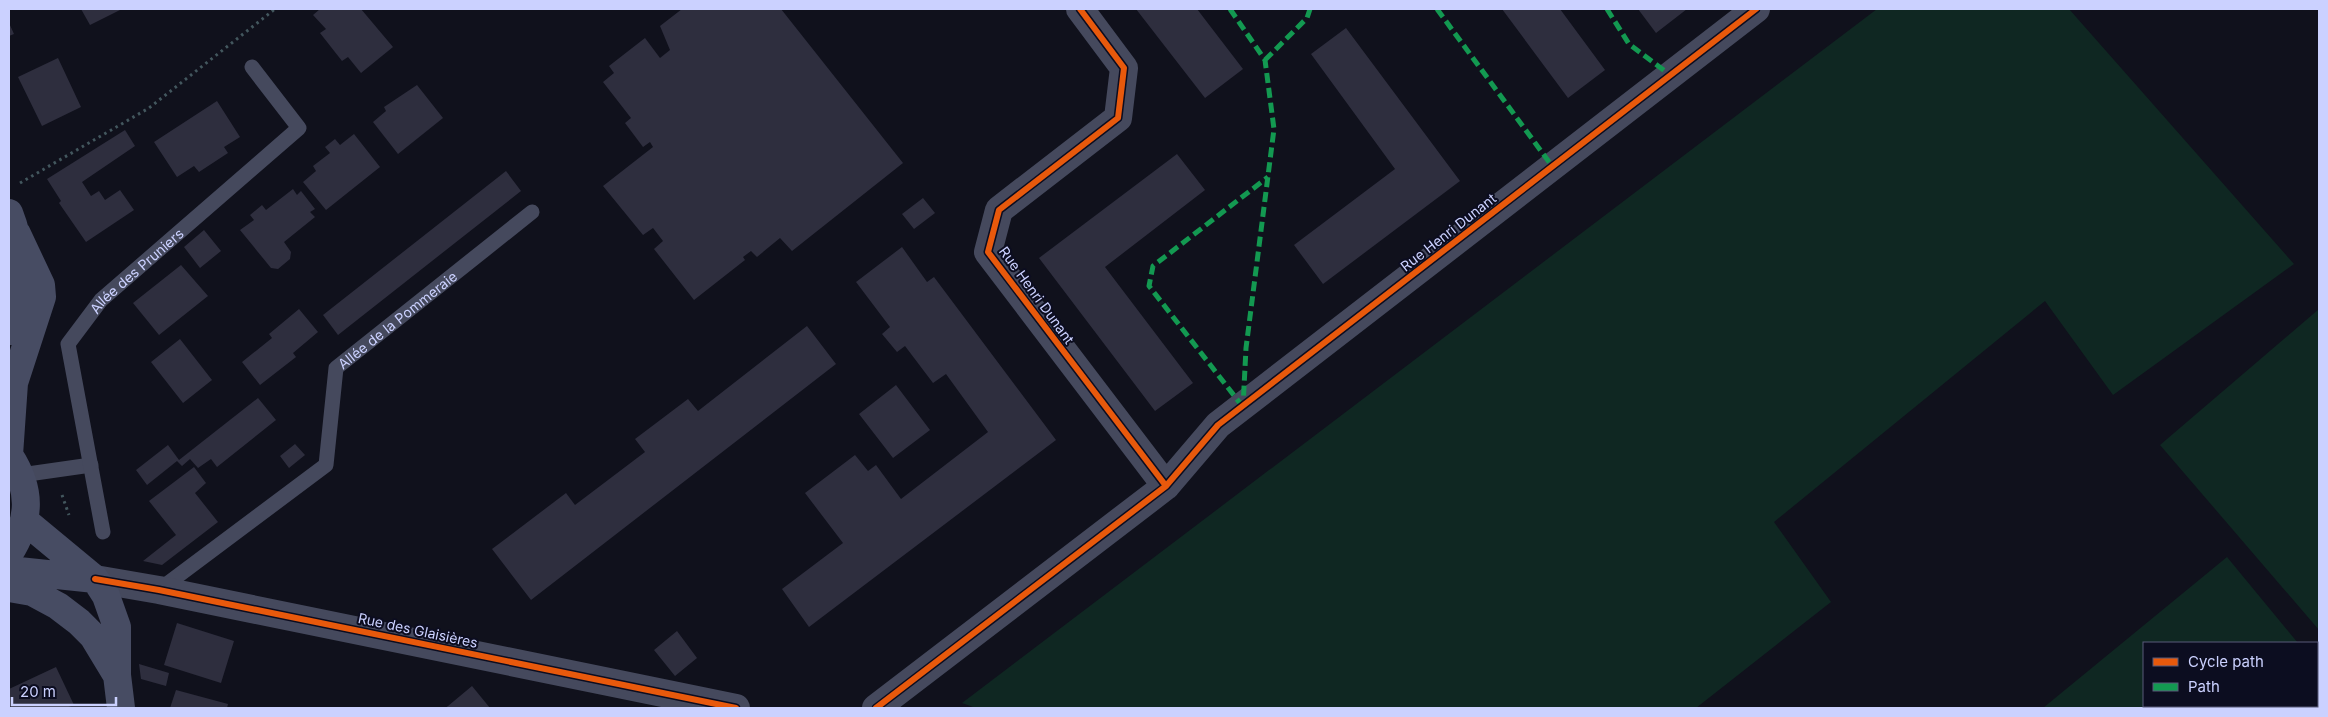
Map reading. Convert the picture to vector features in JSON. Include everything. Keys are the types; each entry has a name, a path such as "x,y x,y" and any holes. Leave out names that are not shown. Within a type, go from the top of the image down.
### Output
{"main road":[{"path":"9,554 18,539 25,521 26,498 13,462 14,383 42,297 41,285 13,224"},
{"path":"9,331 14,316 21,278 13,224"},
{"path":"25,521 94,579 106,596 117,627 117,675 122,708"},
{"path":"9,570 94,579"},
{"path":"9,588 32,592 58,606 79,622 93,636 117,675"}],"street":[{"name":"Rue Henri Dunant","path":"1080,9 1124,68 1118,118 999,210 988,252 1166,486"},
{"name":"Rue Henri Dunant","path":"876,708 1166,486 1218,425 1756,9"},
{"name":"Rue des Glaisières","path":"94,579 159,590 736,708"}],"lane":[{"name":"Allée des Pruniers","path":"103,532 68,344 100,300 299,128 252,67"},
{"name":"Allée de la Pommeraie","path":"159,590 326,465 336,368 532,212"},
{"path":"13,462 91,465"}],"path":[{"path":"17,185 149,108 276,9"}],"green space":[{"path":"1877,9 2069,9 2294,264 2113,395 2045,301 1774,522 1831,602 1696,708 976,708 962,703"},
{"path":"2319,309 2319,630 2160,445"},
{"path":"2227,557 2297,642 2143,642 2143,707 2318,707 2318,668 2319,669 2319,708 2043,708"}],"building":[{"path":"81,9 122,9 90,25"},
{"path":"320,9 361,9 393,47 361,73 348,57 342,61 320,33 326,29 313,15"},
{"path":"682,9 781,9 903,163 792,251 780,238 757,257 751,251 743,257 745,260 694,300 654,249 663,241 653,228 643,235 603,186 653,147 650,142 643,147 625,123 631,118 603,82 614,73 609,66 645,38 660,58 670,50 660,26"},
{"path":"1136,9 1197,9 1243,69 1205,98"},
{"path":"1502,9 1560,9 1605,70 1568,98"},
{"path":"1638,9 1687,9 1656,33"},
{"path":"9,23 14,34 9,36"},
{"path":"1346,28 1460,181 1323,284 1294,245 1395,169 1311,54"},
{"path":"58,58 81,107 42,126 18,77"},
{"path":"417,85 443,118 398,154 373,122 386,111 384,107"},
{"path":"217,101 240,137 224,147 228,153 199,172 194,166 177,177 154,142"},
{"path":"125,130 135,146 82,182 91,196 99,191 105,200 120,190 134,210 86,242 59,203 61,201 47,179"},
{"path":"354,134 380,167 326,210 303,182 316,171 313,166 330,153 325,147 335,139 340,145"},
{"path":"1177,154 1205,190 1105,267 1193,383 1155,411 1039,258"},
{"path":"506,171 521,191 338,335 323,315"},
{"path":"293,189 297,195 301,191 315,209 310,212 315,217 284,242 291,252 290,259 278,269 271,268 240,230 254,220 250,215 262,205 266,210"},
{"path":"923,198 935,213 914,229 902,214"},
{"path":"204,230 221,251 200,268 184,247"},
{"path":"902,247 927,282 934,277 1056,440 809,627 782,589 843,543 805,493 855,455 868,471 876,465 901,499 988,432 946,374 933,383 905,346 897,352 882,334 890,327 856,282"},
{"path":"181,265 208,296 159,335 133,303"},
{"path":"299,309 318,332 293,353 296,357 260,385 242,362 272,338 269,334"},
{"path":"807,326 836,364 531,600 492,549 566,493 575,505 645,452 635,439 688,399 698,411"},
{"path":"180,339 212,380 183,403 151,362"},
{"path":"896,385 930,430 893,458 859,414"},
{"path":"258,398 276,420 217,467 211,459 198,468 190,459 182,466 177,461 147,485 136,470 168,445 179,460"},
{"path":"295,444 305,455 289,468 280,456"},
{"path":"194,467 206,483 195,493 218,522 162,565 143,561 176,535 149,501"},
{"path":"177,623 234,641 221,683 164,665"},
{"path":"677,631 697,658 675,676 654,650"},
{"path":"139,664 169,673 166,686 141,679"},
{"path":"56,667 74,705 66,708 9,708 9,689"},
{"path":"472,686 490,708 445,708 448,706"},
{"path":"176,690 228,704 227,708 170,708"}],"marked path":[{"path":"1230,9 1265,60 1274,129 1246,348 1243,407"},
{"path":"1265,60 1307,18 1310,9"},
{"path":"1437,9 1552,166"},
{"path":"1607,9 1629,44 1670,75"},
{"path":"1243,407 1149,286 1153,266 1268,177"}],"cycle path":[{"path":"1080,9 1124,68 1118,118 999,210 988,252 1166,486"},
{"path":"876,708 1166,486 1218,425 1756,9"},
{"path":"95,579 159,590 736,708"}]}
